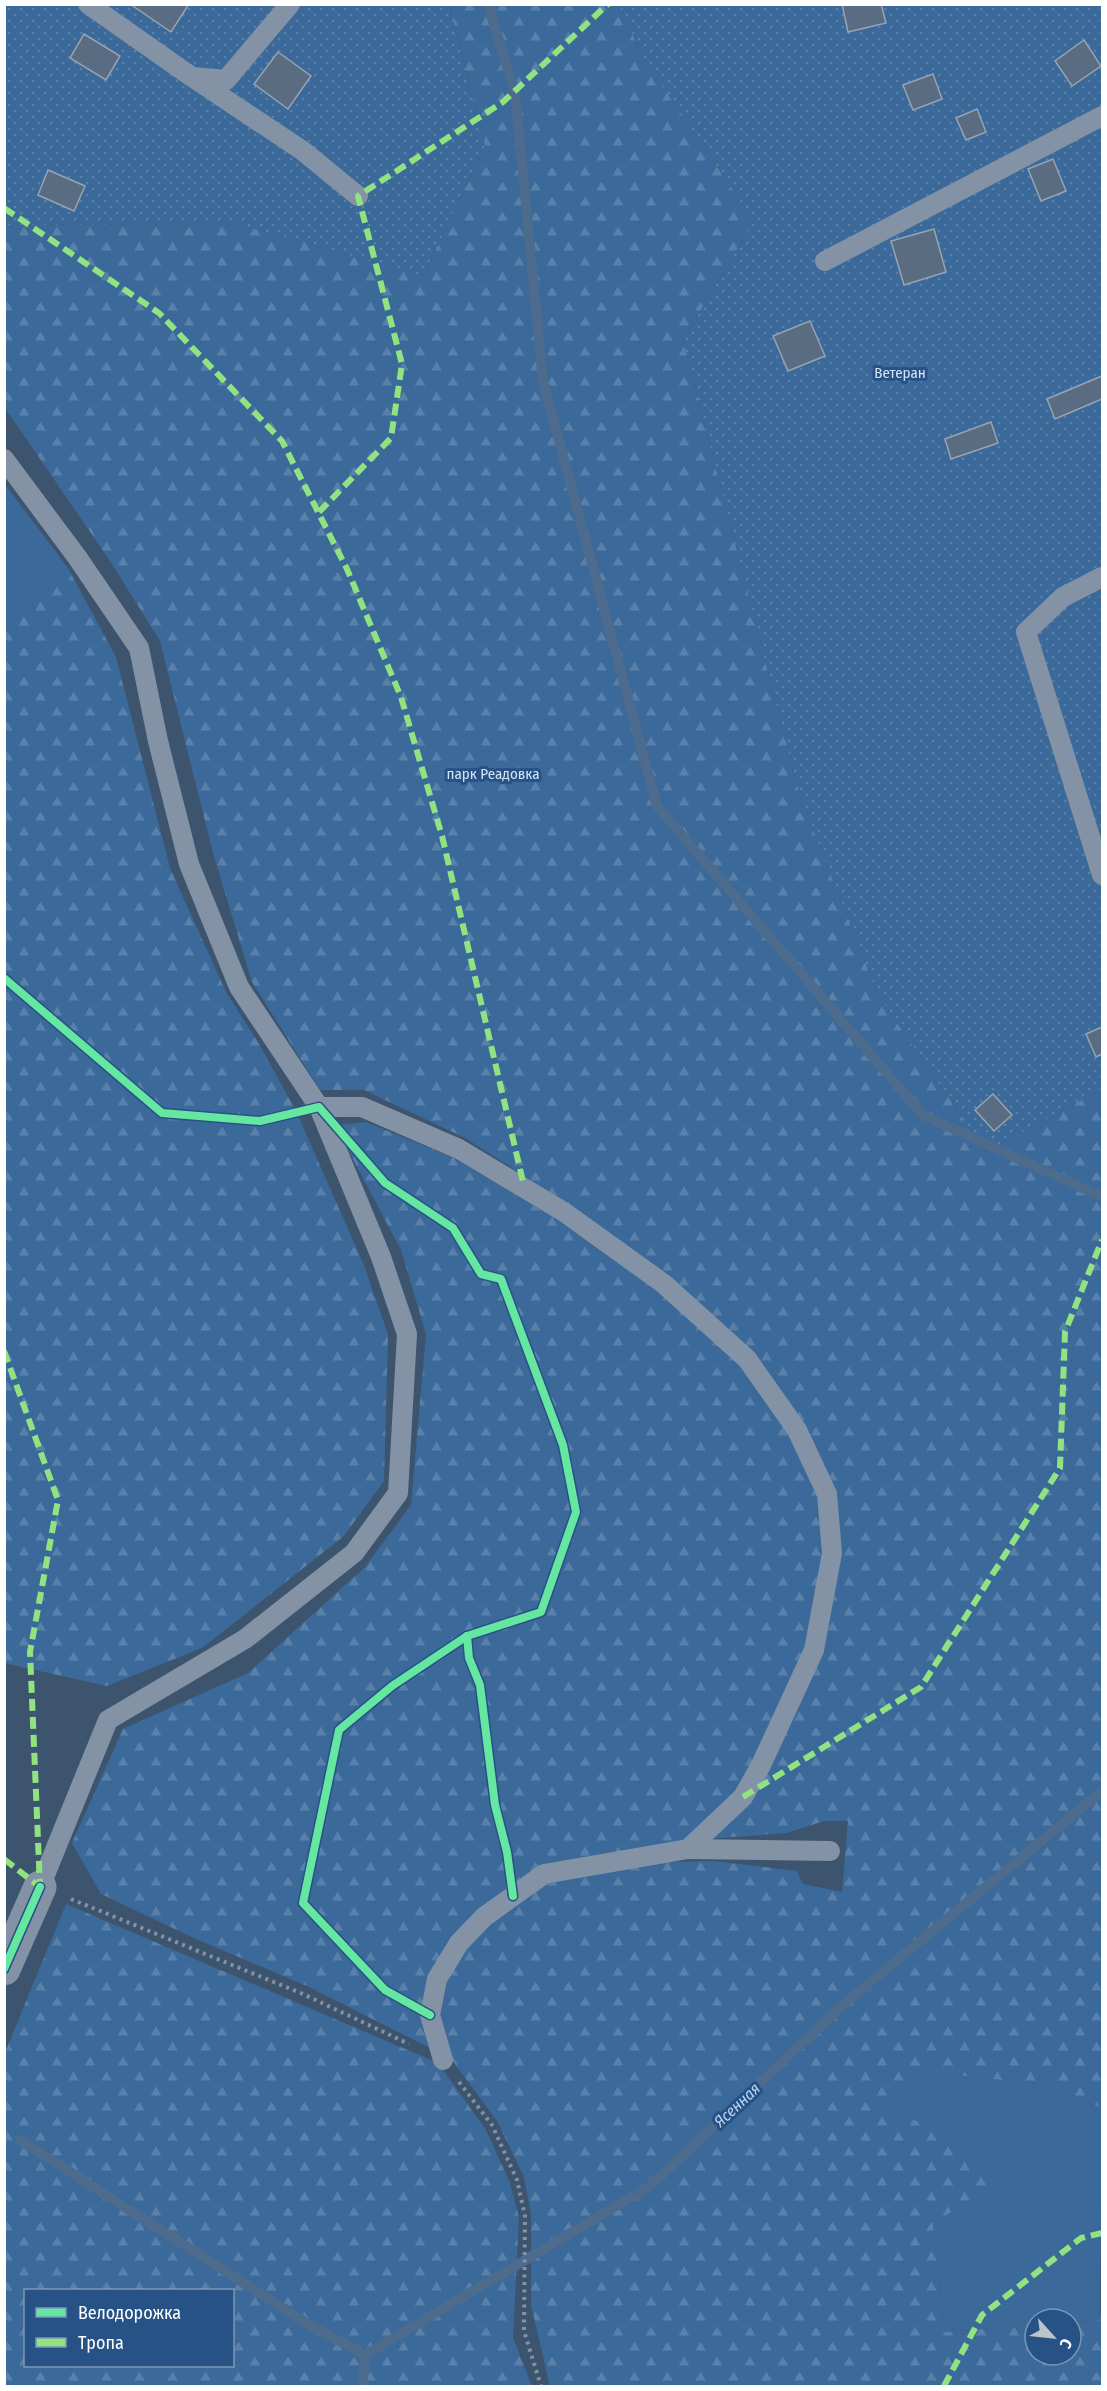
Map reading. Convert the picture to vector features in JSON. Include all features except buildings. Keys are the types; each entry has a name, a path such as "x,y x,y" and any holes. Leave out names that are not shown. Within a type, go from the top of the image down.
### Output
{"street":[{"path":"4,1969 40,1887"}],"lane":[{"path":"88,4 303,151 358,196"},
{"path":"192,77 226,80 290,4"},
{"path":"825,261 1102,116"},
{"path":"4,459 77,557 139,648 158,741 193,874 239,987 319,1107 381,1257 407,1334 398,1493 354,1553 245,1639 108,1720 40,1887"},
{"path":"1102,577 1063,597 1026,633 1102,875"},
{"path":"319,1107 362,1107 459,1149 564,1212 664,1284 747,1359 797,1430 827,1494 832,1553 814,1650 761,1765 743,1797 688,1849"},
{"path":"443,2060 430,2014 437,1979 459,1943 484,1917 544,1874 688,1849 830,1851"}],"path":[{"path":"40,1887 281,1985 443,2060 492,2126 517,2180 525,2216 524,2331 541,2386"}],"green space":[{"name":"парк Реадовка","path":"449,4 619,5 644,59 754,221 683,340 800,796 878,995 986,1152 1102,1089 1102,2108 1048,2085 910,2070 887,2107 939,2132 994,2183 933,2224 945,2332 1023,2326 1023,2367 1083,2367 1083,2321 1100,2320 1102,2287 1102,2386 550,2386 531,2305 531,2214 524,2177 497,2121 449,2056 434,2015 441,1981 462,1946 546,1879 633,1863 713,1861 797,1871 803,1884 842,1892 848,1821 824,1821 787,1833 706,1839 768,1768 839,1552 803,1425 570,1205 465,1138 364,1090 320,1090 252,982 213,853 160,641 110,561 5,408 4,225 238,224 423,276 485,146"},
{"path":"5,5 449,5 485,146 423,276 238,224 5,225"},
{"name":"Ветеран","path":"619,5 1102,5 1102,1089 986,1152 878,995 800,796 683,340 754,221 644,59"},
{"path":"4,483 68,568 5,631 4,631"},
{"path":"68,568 116,657 170,868 226,992 259,1044 296,1111 363,1263 388,1334 384,1481 344,1536 202,1648 107,1686 4,1663 5,631"},
{"path":"366,1122 454,1158 558,1220 658,1291 742,1364 790,1435 820,1497 824,1554 807,1649 738,1794 683,1845 542,1870 434,1977 436,2051 307,1986 196,1939 101,1894 72,1843 123,1729 248,1673 365,1567 411,1505 426,1334 401,1250 335,1125"},
{"path":"66,1904 438,2063 486,2130 510,2183 519,2217 513,2338 532,2386 5,2386 4,2055"},
{"path":"910,2070 1048,2085 1102,2108 1100,2320 1083,2321 1083,2307 1023,2307 1023,2326 945,2332 933,2224 887,2107"}],"waterway":[{"path":"488,4 515,92 543,381 657,806 923,1115 1102,1197"},
{"name":"Ясенная","path":"362,2386 365,2355 650,2186 844,2004 1102,1791"},
{"path":"20,2140 308,2324 365,2355"}],"marked path":[{"path":"319,512 391,438 402,364 358,196 503,102 608,4"},
{"path":"4,208 159,313 282,441 347,569 401,697 442,836 524,1186"},
{"path":"743,1797 921,1687 1060,1468 1065,1332 1102,1240"},
{"path":"4,1351 58,1500 30,1652 40,1887"},
{"path":"4,1859 40,1887"},
{"path":"944,2386 982,2315 1081,2238 1102,2233"}],"cycle path":[{"path":"4,978 162,1113 260,1121 319,1107 385,1183 453,1228 481,1274 501,1279 563,1445 576,1512 541,1612 467,1636 392,1686 339,1730 303,1903 385,1990 430,2015"},
{"path":"467,1636 469,1658 480,1685 495,1805 507,1852 513,1896"},
{"path":"4,1969 40,1887"}]}
